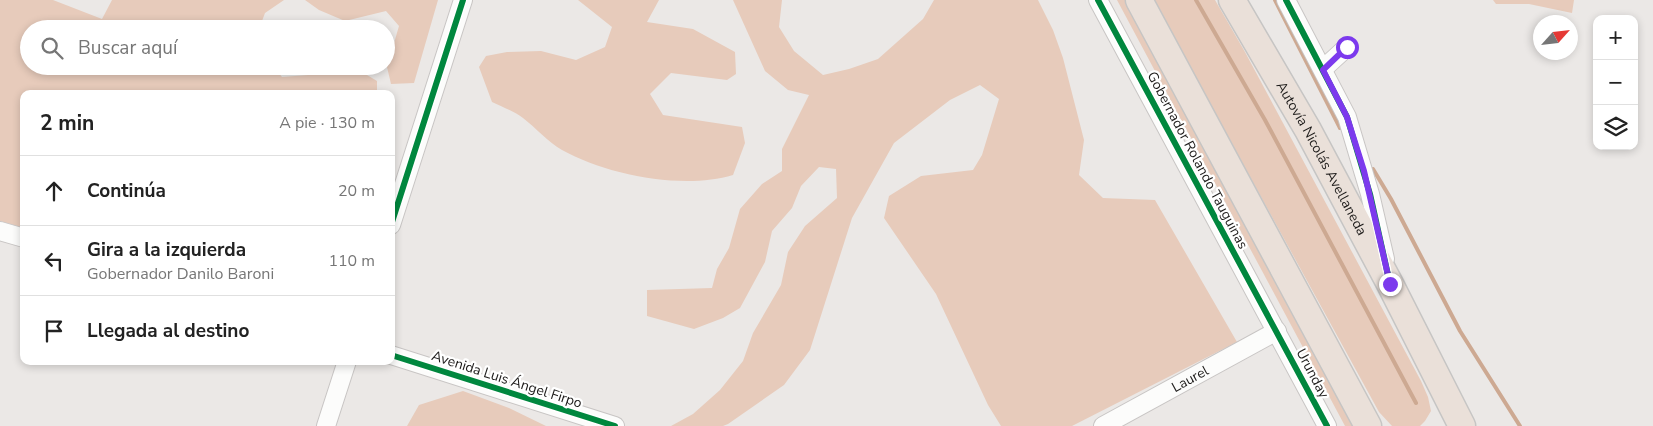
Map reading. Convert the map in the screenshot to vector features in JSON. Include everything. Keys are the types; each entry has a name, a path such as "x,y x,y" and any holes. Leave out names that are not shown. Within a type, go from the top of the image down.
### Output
{"highway":[{"path":"1139,0 1368,426"},
{"name":"Autovía Nicolás Avellaneda","path":"1232,0 1308,130 1428,357 1462,426"},
{"path":"1428,357 1445,407 1448,420 1445,426"},
{"path":"1352,398 1379,426"}],"street":[{"path":"395,212 463,0"},
{"name":"Gobernador Rolando Tauguinas","path":"1098,0 1277,331"},
{"path":"1286,0 1347,117 1364,171 1390,284"},
{"path":"1323,70 1347,47"},
{"path":"0,231 20,237"},
{"name":"Laurel","path":"1103,426 1277,331"},
{"name":"Urunday","path":"1277,331 1327,426"},
{"name":"Avenida Luis Ángel Firpo","path":"395,356 615,426"},
{"path":"326,426 346,365"}],"shaded area":[{"path":"0,0 53,0 102,19 112,0 284,0 265,13 262,20 20,20 20,75 280,75 282,77 367,75 377,81 377,90 20,90 20,227 0,221"},
{"path":"305,0 438,0 414,83 391,84 389,75 395,75 395,40 399,26 386,11 343,20 319,10"},
{"path":"578,0 659,0 647,22 693,29 735,52 736,74 727,80 671,73 650,94 663,115 742,127 745,143 733,175 692,181 669,180 646,178 601,167 562,150 512,111 492,102 479,67 486,56 507,52 541,51 576,60 605,47 612,27"},
{"path":"733,0 782,0 779,27 794,51 823,75 849,69 878,59 923,19 934,0 1038,0 1053,30 1063,58 1084,140 1079,175 1103,198 1155,200 1237,342 1072,426 1001,426 988,405 936,294 884,218 889,196 921,176 973,170 982,155 999,99 980,85 950,100 894,143 852,218 810,350 784,385 723,426 671,426 693,414 720,390 743,361 753,333 781,285 788,252 805,226 837,198 836,169 819,167 801,186 792,208 772,231 765,262 740,308 723,318 694,329 647,316 647,290 712,288 717,269 729,248 740,209 762,184 782,171 782,149 809,95 788,90 765,71"},
{"path":"1117,0 1134,0 1361,426 1345,426"},
{"path":"1153,0 1215,0 1245,52 1421,381 1428,397 1431,411 1420,426 1392,426 1379,412"},
{"path":"1493,0 1574,0 1572,13 1529,4 1496,4"},
{"path":"463,391 509,408 546,426 407,426 419,405"}],"waterway":[{"path":"1196,0 1265,120 1416,403"},
{"path":"1275,0 1340,128"},
{"path":"1373,169 1391,199 1460,331 1520,426"}],"cycle path":[{"path":"395,212 463,0"},
{"path":"1098,0 1327,426"},
{"path":"1286,0 1347,117 1370,194 1390,284"},
{"path":"395,356 615,426"}],"route":[{"path":"1347,47 1323,70 1347,117 1364,171 1390,284"}]}
